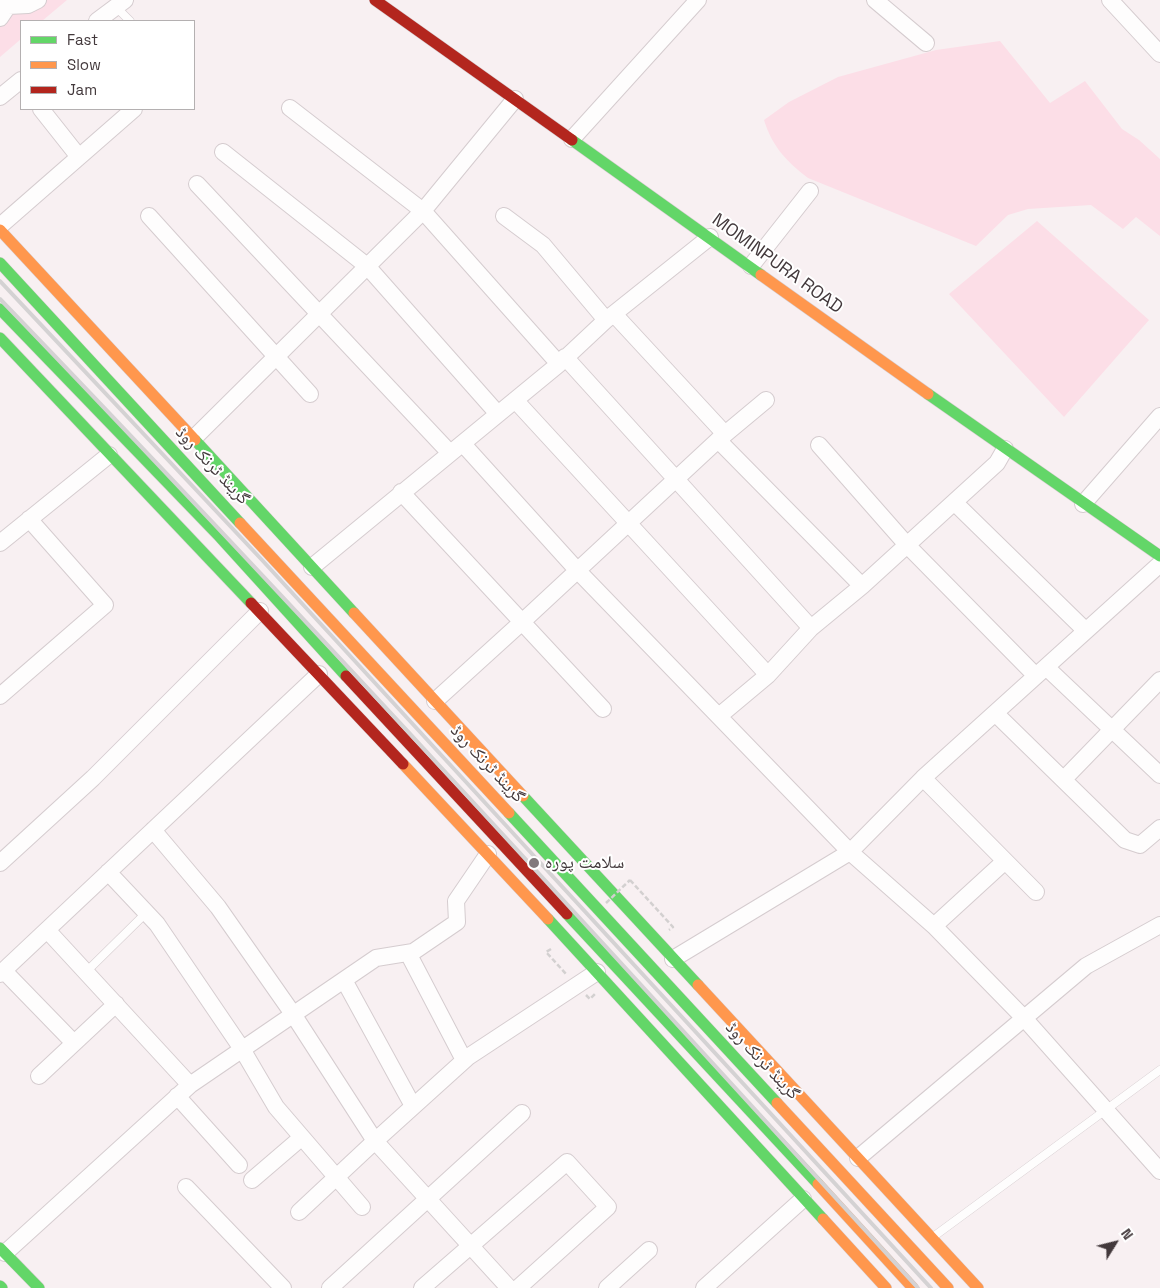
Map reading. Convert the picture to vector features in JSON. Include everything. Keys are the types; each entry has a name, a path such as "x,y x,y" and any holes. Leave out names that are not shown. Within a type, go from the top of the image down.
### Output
{"main road":[{"name":"MOMINPURA ROAD","path":"375,0 751,266 1005,449 1160,556"},
{"path":"0,230 978,1288"},
{"name":"گرینڈ ٹرنک روڈ","path":"0,263 948,1288"},
{"path":"1,312 219,536 472,814 698,1054 913,1288"},
{"path":"0,338 108,455 260,611 488,854 886,1288"},
{"path":"219,536 237,519"},
{"path":"684,1068 698,1054"},
{"path":"3,1251 39,1288"}],"street":[{"path":"5,8 28,5 38,0"},
{"path":"572,139 698,0"},
{"path":"875,0 926,43"},
{"path":"1111,0 1160,54"},
{"path":"98,20 121,3"},
{"path":"0,97 20,82"},
{"path":"192,438 423,211 514,99"},
{"path":"290,108 423,211 562,361 677,480 811,628"},
{"path":"42,110 79,157"},
{"path":"0,226 133,110"},
{"path":"222,152 368,266 498,414"},
{"path":"197,184 320,313 577,570 850,852 934,926 1024,1018 1160,1171"},
{"path":"751,266 810,191"},
{"path":"149,216 310,394"},
{"path":"504,216 543,245 862,586"},
{"path":"312,567 562,361 610,317 710,237"},
{"path":"514,400 768,675"},
{"path":"435,701 722,437 766,400"},
{"path":"1083,504 1160,416"},
{"path":"819,445 907,545 1041,671 1112,729 1160,775"},
{"path":"719,716 768,675 811,628 862,586 997,463 1005,449"},
{"path":"0,543 108,455"},
{"path":"401,492 602,709"},
{"path":"954,502 1086,630"},
{"path":"0,696 104,605 29,520"},
{"path":"673,959 850,852 923,778 1160,564"},
{"path":"0,863 93,778 260,611"},
{"path":"74,1043 2,972 319,674"},
{"path":"1064,779 1160,680"},
{"path":"995,713 1125,840 1133,845 1140,845 1160,828"},
{"path":"923,778 1036,892"},
{"path":"153,830 218,908 293,1014 375,1141 509,1288"},
{"path":"3,1251 190,1085 376,958 413,952 457,922 456,902 488,854"},
{"path":"934,926 1005,861"},
{"path":"108,872 157,924 242,1049 276,1107 362,1208"},
{"path":"858,1158 1086,966 1160,925"},
{"path":"47,930 190,1085"},
{"path":"408,953 464,1060"},
{"path":"299,1212 464,1060 597,972"},
{"path":"344,980 413,1106"},
{"path":"38,1076 116,1004"},
{"path":"178,1096 239,1165"},
{"path":"330,1288 522,1114"},
{"path":"252,1180 301,1138"},
{"path":"422,1288 567,1162 608,1207 518,1288"},
{"path":"186,1187 283,1288"},
{"path":"704,1288 803,1199"},
{"path":"607,1288 649,1250"}],"lane":[{"path":"121,3 130,20"},
{"path":"86,972 146,913"},
{"path":"931,1238 1160,1070"}],"path":[{"path":"606,903 630,880 673,927"}],"shaded area":[{"path":"0,0 67,0 43,20 20,20 20,40 0,57"},
{"path":"1000,41 1050,103 1085,81 1122,129 1139,140 1160,159 1160,236 1136,217 1123,229 1091,205 1028,209 1008,215 976,246 808,178 781,152 767,129 764,120 789,102 838,77 936,50"},
{"path":"1037,221 1149,320 1064,417 949,294"}],"railway":[{"path":"0,281 262,560 931,1288"},
{"path":"0,299 348,667 918,1288"}],"traffic: fast":[{"path":"572,140 761,275"},
{"path":"0,263 240,523"},
{"path":"0,309 219,536 346,676"},
{"path":"0,338 251,603"},
{"path":"928,394 1160,556"},
{"path":"195,440 354,613"},
{"path":"523,796 698,985"},
{"path":"509,813 777,1103"},
{"path":"567,914 818,1184"},
{"path":"548,919 823,1219"},
{"path":"0,1248 39,1288"}],"traffic: slow":[{"path":"0,230 195,440"},
{"path":"761,275 928,394"},
{"path":"240,523 509,813"},
{"path":"354,613 523,796"},
{"path":"403,764 548,919"},
{"path":"698,985 978,1288"},
{"path":"777,1103 948,1288"},
{"path":"818,1184 913,1288"},
{"path":"823,1219 886,1288"}],"traffic: jam":[{"path":"375,0 572,140"},
{"path":"251,603 403,764"},
{"path":"346,676 567,914"}],"place":[{"name":"سلامت پورہ","path":"534,863"}]}
